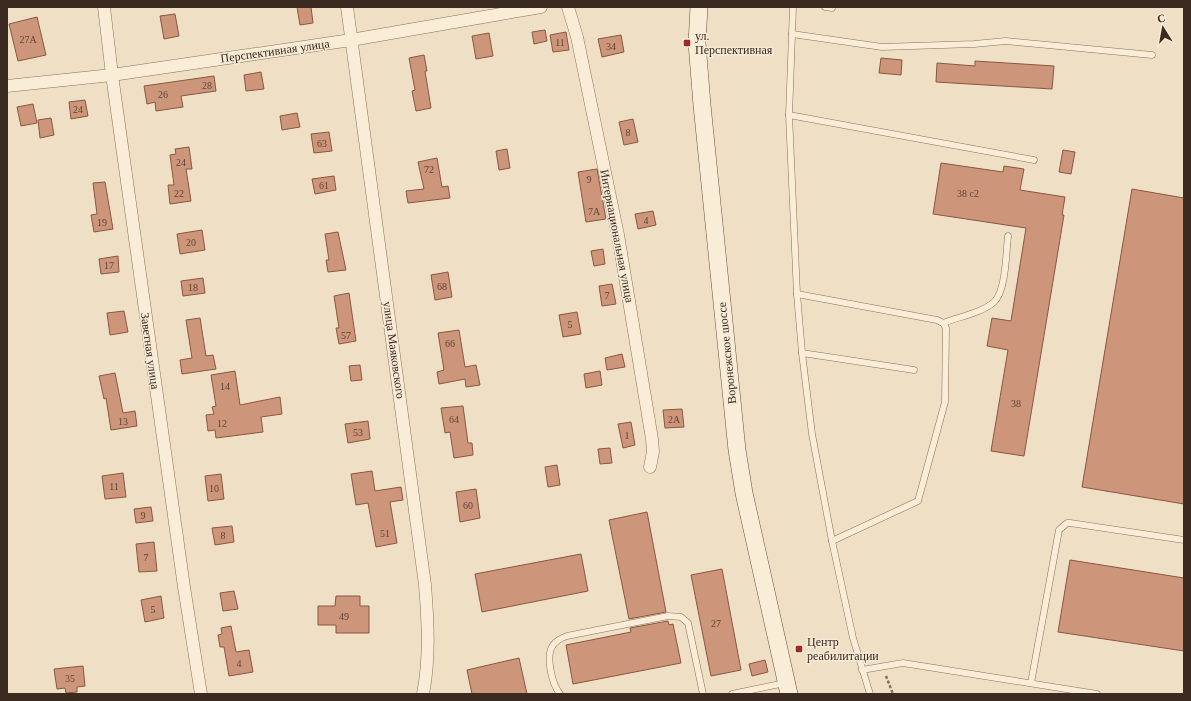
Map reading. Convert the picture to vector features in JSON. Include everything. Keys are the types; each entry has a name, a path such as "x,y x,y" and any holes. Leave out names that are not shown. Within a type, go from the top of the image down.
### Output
{"main road":[{"name":"Воронежское шоссе","path":"700,7 697,43 702,105 737,450 744,493 788,688"}],"street":[{"name":"Заветная улица","path":"104,7 112,75 184,587 202,694"},
{"name":"улица Маяковского","path":"347,7 350,40 394,345 425,585 428,629 427,674 423,694"},
{"name":"Перспективная улица","path":"7,86 112,75 350,40 541,7"},
{"name":"Интернациональная улица","path":"568,7 577,37 618,235 652,439 653,452 650,467"}],"lane":[{"path":"793,7 789,115 797,294 802,353 812,434 832,541 862,670 870,694"},
{"path":"825,7 832,8"},
{"path":"792,34 882,47 974,44 1006,41 1152,55"},
{"path":"789,115 1034,160"},
{"path":"797,294 943,323 986,307 995,301 1001,290 1008,236"},
{"path":"832,541 918,501 945,402 946,328 943,323"},
{"path":"802,353 914,370"},
{"path":"1031,683 1059,530 1062,526 1070,523 1184,540"},
{"path":"560,694 554,683 550,660 552,646 558,640 567,636 668,616 681,618 688,623 702,694"},
{"path":"862,670 903,663 926,665 1098,694"},
{"path":"732,694 788,688"}],"path":[{"path":"883,666 893,694"}],"building":[{"path":"297,7 311,7 313,23 300,25"},
{"path":"175,14 179,36 164,39 160,16"},
{"path":"37,17 46,55 18,61 9,24"},
{"path":"545,30 547,41 534,44 532,32"},
{"path":"566,32 569,50 553,52 550,35"},
{"path":"489,33 493,56 476,59 472,36"},
{"path":"621,35 624,52 602,57 598,39"},
{"path":"424,55 431,108 416,111 412,91 415,90 409,58"},
{"path":"881,58 902,60 901,75 879,73"},
{"path":"975,61 1054,66 1052,89 936,82 937,63 975,66"},
{"path":"261,72 264,89 246,91 244,75"},
{"path":"214,76 216,91 181,96 183,107 156,111 155,102 147,104 144,86"},
{"path":"85,100 88,116 71,119 69,102"},
{"path":"33,104 37,123 21,126 17,107"},
{"path":"297,113 300,127 282,130 280,116"},
{"path":"51,118 54,135 40,138 38,120"},
{"path":"633,119 638,142 624,145 619,122"},
{"path":"329,132 332,151 314,153 311,134"},
{"path":"189,147 192,169 186,169 191,201 170,204 168,185 174,185 170,155 176,154 175,149"},
{"path":"507,149 510,168 499,170 496,151"},
{"path":"1063,150 1075,152 1071,174 1059,172"},
{"path":"437,158 442,187 448,186 450,198 408,203 406,191 424,189 418,162"},
{"path":"941,163 1003,172 1004,166 1024,169 1020,190 1065,197 1062,215 1064,215 1024,456 991,451 1008,350 987,346 992,318 1011,321 1026,228 933,214"},
{"path":"597,169 606,219 586,222 578,172"},
{"path":"334,176 336,190 315,194 312,179"},
{"path":"105,182 113,229 94,232 91,215 97,214 93,183"},
{"path":"1132,189 1184,198 1184,504 1082,487"},
{"path":"653,211 656,225 638,229 635,214"},
{"path":"202,230 205,250 180,254 177,234"},
{"path":"338,232 346,270 328,272 326,260 329,260 325,234"},
{"path":"603,249 605,264 594,266 591,251"},
{"path":"118,256 119,272 101,274 99,259"},
{"path":"448,272 452,297 435,300 431,275"},
{"path":"203,278 205,293 183,296 181,281"},
{"path":"612,284 616,304 602,306 599,286"},
{"path":"349,293 356,341 339,344 336,328 339,328 334,296"},
{"path":"124,311 128,332 110,335 107,313"},
{"path":"577,312 581,334 563,337 559,315"},
{"path":"200,318 206,356 213,355 216,369 182,374 180,360 192,358 186,320"},
{"path":"459,330 465,367 476,365 480,385 466,387 465,379 439,384 437,372 444,370 438,333"},
{"path":"622,354 625,367 607,370 605,358"},
{"path":"360,365 362,380 351,381 349,366"},
{"path":"235,371 240,405 280,397 282,414 261,417 263,432 216,438 215,430 208,431 206,415 214,414 212,407 216,406 211,375"},
{"path":"600,371 602,385 586,388 584,374"},
{"path":"115,373 123,413 135,411 137,426 111,430 106,398 104,399 99,376"},
{"path":"463,406 468,443 472,443 473,455 454,458 450,432 445,433 441,408"},
{"path":"682,409 684,427 665,428 663,410"},
{"path":"368,421 370,439 348,443 345,424"},
{"path":"631,422 635,445 623,448 618,424"},
{"path":"610,448 612,463 600,464 598,449"},
{"path":"557,465 560,485 548,487 545,467"},
{"path":"372,471 375,491 401,487 403,500 390,502 397,543 376,547 368,503 356,505 351,474"},
{"path":"123,473 126,497 105,499 102,476"},
{"path":"221,474 224,499 208,501 205,476"},
{"path":"476,489 480,518 460,522 456,492"},
{"path":"151,507 153,521 136,523 134,509"},
{"path":"647,512 666,612 629,619 609,520"},
{"path":"232,526 234,542 215,545 212,528"},
{"path":"154,542 157,571 139,572 136,544"},
{"path":"581,554 588,591 482,612 475,574"},
{"path":"1070,560 1184,578 1184,651 1058,632"},
{"path":"722,569 741,670 711,676 691,575"},
{"path":"234,591 238,609 223,611 220,593"},
{"path":"161,596 164,618 145,622 141,600"},
{"path":"336,596 360,596 360,606 369,606 369,633 336,633 336,625 318,625 318,606 335,606"},
{"path":"668,621 669,625 673,624 681,663 573,684 566,645 631,632 630,628"},
{"path":"231,626 236,652 249,650 253,672 229,676 224,647 220,647 218,635 222,634 221,628"},
{"path":"519,658 527,694 472,694 467,670"},
{"path":"765,660 768,672 752,676 749,664"},
{"path":"83,666 85,686 77,687 77,692 66,693 65,688 57,689 54,669"}],"place":[{"name":"ул. Перспективная","path":"687,43"},
{"name":"Центр реабилитации","path":"799,649"}]}
